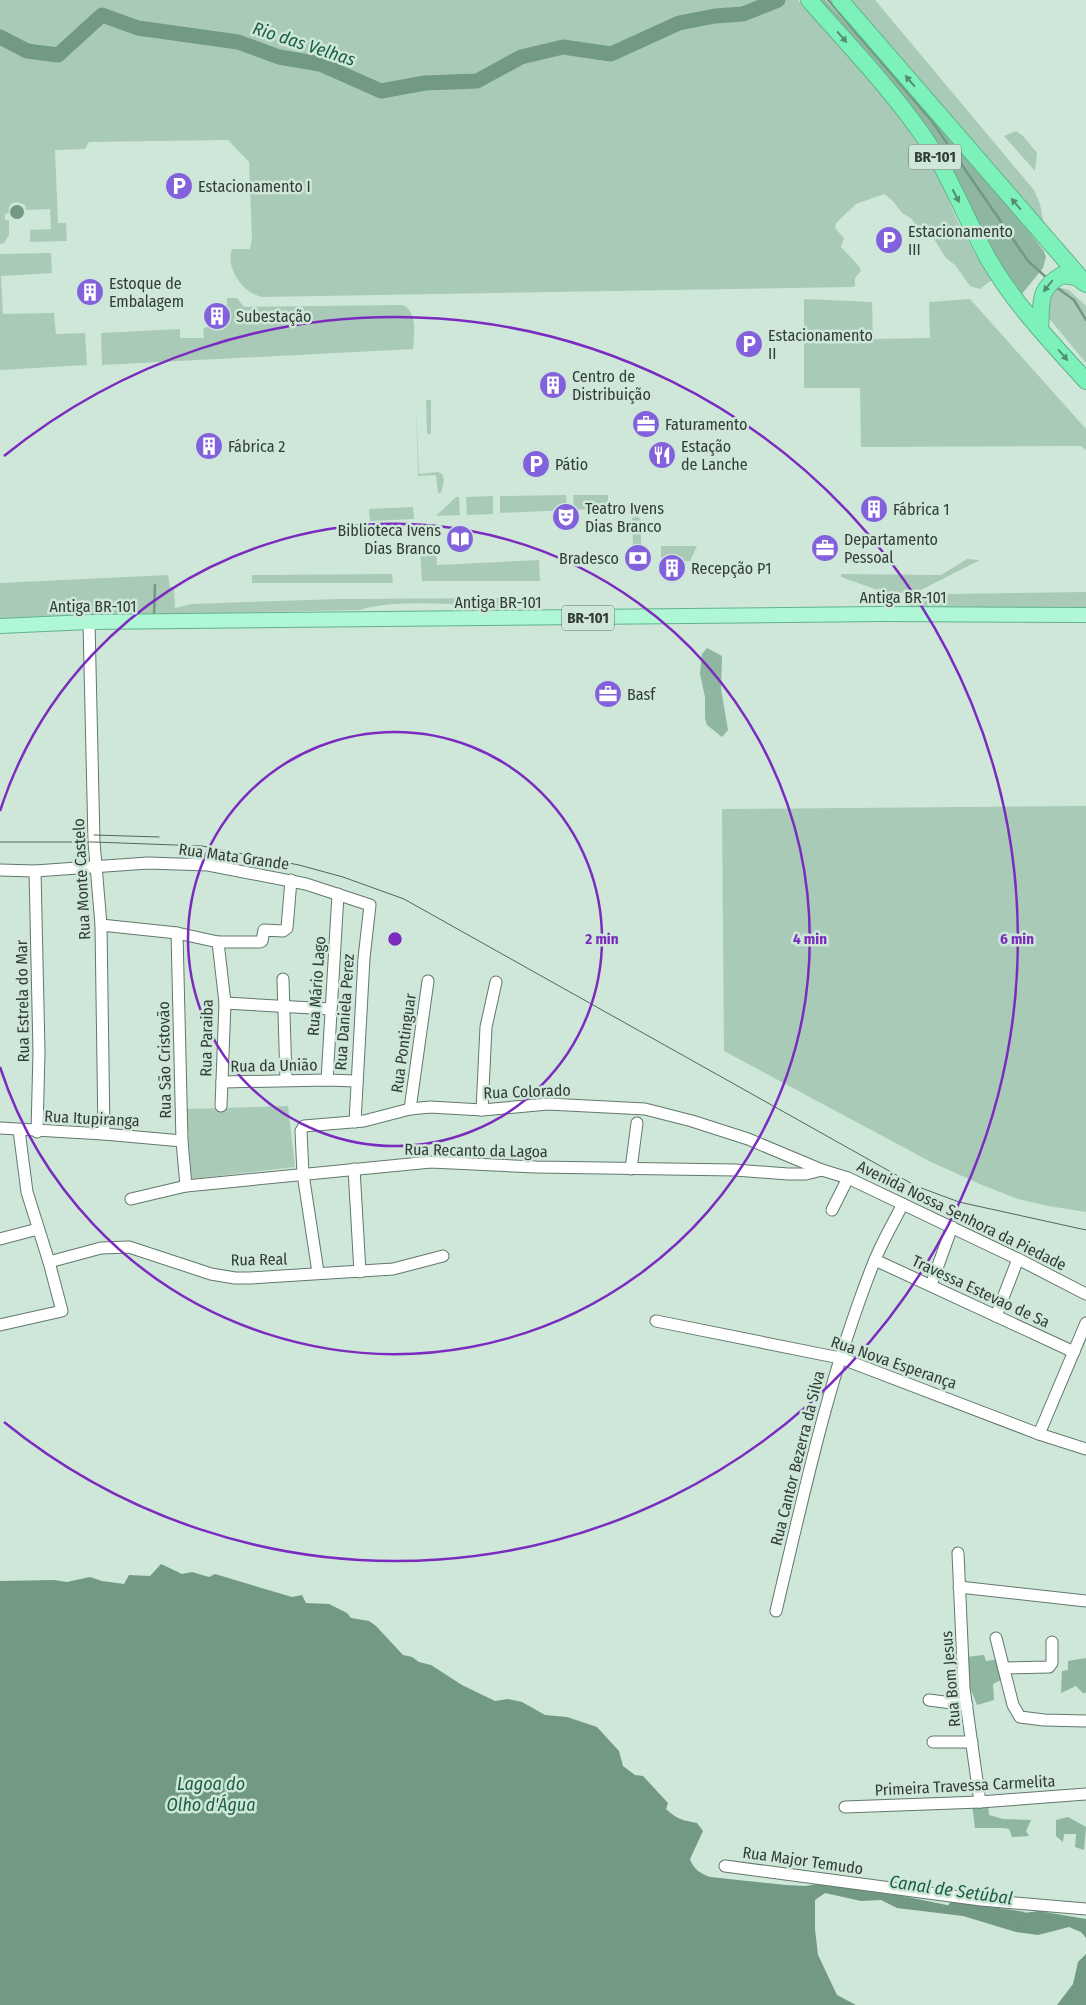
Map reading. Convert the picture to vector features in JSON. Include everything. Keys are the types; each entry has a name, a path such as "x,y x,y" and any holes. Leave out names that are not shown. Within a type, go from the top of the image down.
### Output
{"highway":[{"name":"BR-101","path":"809,0 885,87 920,131 932,149 990,261 1020,304 1086,381"},
{"name":"BR-101","path":"840,0 1085,284"},
{"path":"1040,328 1041,298 1046,287 1062,275 1077,276 1085,284"}],"main road":[{"name":"Antiga BR-101","path":"0,626 90,622 882,614 1086,615"}],"street":[{"name":"Rua Monte Castelo","path":"90,622 94,842 101,926 104,1134"},
{"name":"Rua Mata Grande","path":"0,870 35,871 148,863 208,865 291,880 370,905"},
{"name":"Rua Estrela do Mar","path":"35,871 40,1052 37,1132"},
{"path":"101,926 177,933 218,942 260,942 262,941 264,930 287,930 291,880"},
{"name":"Rua Mário Lago","path":"327,1080 338,894"},
{"name":"Rua Daniela Perez","path":"355,1122 364,958 370,905"},
{"name":"Rua São Cristovão","path":"177,933 182,1141 186,1186"},
{"name":"Rua Paraiba","path":"218,942 225,1003 221,1106"},
{"path":"283,979 286,1080"},
{"name":"Rua Pontinguar","path":"410,1110 428,981"},
{"path":"482,1110 486,1027 496,982"},
{"path":"225,1003 330,1009"},
{"name":"Rua da União","path":"222,1082 286,1080 356,1081"},
{"name":"Rua Colorado","path":"303,1174 301,1131 304,1126 364,1121 410,1110 438,1107 482,1110 548,1104 654,1110 748,1139 822,1170"},
{"path":"631,1169 637,1123"},
{"name":"Rua Itupiranga","path":"0,1128 182,1141"},
{"path":"0,1325 62,1311 50,1262 24,1180 19,1130"},
{"name":"Rua Recanto da Lagoa","path":"131,1199 186,1186 354,1168 450,1162 536,1167 734,1170 796,1175 822,1170"},
{"path":"354,1168 360,1272"},
{"name":"Avenida Nossa Senhora da Piedade","path":"822,1170 848,1178 1018,1259 1086,1294"},
{"path":"303,1174 318,1272"},
{"path":"832,1210 848,1178"},
{"name":"Rua Cantor Bezerra da Silva","path":"776,1611 824,1413 840,1358 875,1260 902,1204"},
{"path":"931,1284 952,1227"},
{"path":"0,1239 38,1229"},
{"name":"Rua Real","path":"50,1262 93,1250 120,1247 140,1250 211,1274 235,1278 393,1269 443,1256"},
{"path":"996,1316 1018,1259"},
{"name":"Travessa Estevao de Sa","path":"875,1260 931,1284 1074,1352"},
{"name":"Rua Nova Esperança","path":"656,1321 840,1358 1039,1434 1086,1449"},
{"path":"1039,1434 1086,1323"},
{"name":"Rua Bom Jesus","path":"958,1553 967,1705 980,1802"},
{"path":"959,1588 1086,1601"},
{"path":"996,1638 1013,1704 1020,1717 1044,1720 1086,1721"},
{"path":"1004,1668 1049,1667 1053,1661 1052,1642"},
{"path":"929,1700 967,1705"},
{"path":"933,1742 972,1742"},
{"name":"Primeira Travessa Carmelita","path":"845,1807 980,1802 1086,1794"},
{"name":"Rua Major Temudo","path":"725,1866 981,1900 1086,1909"}],"shaded area":[{"path":"0,0 798,0 843,49 912,132 937,173 957,220 975,254 993,279 980,289 970,286 955,265 946,258 932,236 915,224 911,218 902,213 892,200 884,194 856,204 836,223 835,228 844,238 841,247 859,266 861,271 855,278 855,286 852,287 262,297 255,295 242,285 237,279 231,264 230,256 232,249 250,249 252,238 249,162 228,140 89,142 85,149 55,150 58,223 66,223 67,241 30,242 30,230 51,229 50,209 26,210 25,205 17,202 11,204 9,213 5,214 5,220 9,220 9,235 4,243 0,244"},
{"path":"819,0 825,0 937,123 992,186 1044,251 1046,257 1043,268 1021,295 1000,265 947,162"},
{"path":"848,0 875,0 1034,190 1040,204 1044,225"},
{"path":"1016,131 1023,136 1037,153 1035,171 1004,136"},
{"path":"51,253 52,273 1,276 3,314 54,313 56,334 85,333 87,365 0,370 0,254"},
{"path":"1058,287 1069,290 1086,306 1086,363 1047,316 1045,300"},
{"path":"227,298 237,298 244,307 403,305 408,309 413,318 413,349 102,365 101,333 180,329 180,338 204,338 203,329 207,327 226,328"},
{"path":"804,299 872,302 873,339 930,338 929,302 970,299 1086,429 1086,450 1081,446 861,447 860,388 804,388"},
{"path":"426,400 431,400 431,434 427,434"},
{"path":"416,405 419,474 438,472 442,474 444,480 441,493 438,493 436,475 418,476"},
{"path":"566,495 567,510 500,513 500,496"},
{"path":"573,495 608,495 608,508 574,510"},
{"path":"493,496 493,514 467,515 466,497"},
{"path":"456,497 459,497 460,515 436,516"},
{"path":"413,507 414,519 370,521 369,509"},
{"path":"637,516 641,520 641,545 633,545 632,518"},
{"path":"661,546 697,546 690,561 661,562"},
{"path":"436,548 437,565 539,560 540,581 422,581 420,549"},
{"path":"967,559 980,560 915,593 886,593 841,577 841,574 941,575"},
{"path":"392,574 393,583 252,583 252,575"},
{"path":"168,575 170,587 174,587 175,608 191,604 339,599 508,598 510,599 510,606 489,609 428,603 370,607 361,610 180,614 0,625 0,583"},
{"path":"1086,592 1086,607 906,607 907,605 949,594"},
{"path":"707,648 722,656 721,689 728,730 722,737 707,725 705,718 705,697 700,674 702,654"},
{"path":"1086,806 1086,1212 1018,1199 982,1185 931,1162 724,1051 722,809"},
{"path":"288,1106 295,1167 191,1179 187,1109"},
{"path":"984,1655 986,1661 1000,1659 1005,1678 993,1684 994,1700 977,1705 969,1685 966,1657"},
{"path":"1086,1658 1086,1693 1083,1693 1076,1686 1061,1693 1062,1671 1068,1670 1068,1661"},
{"path":"988,1802 989,1815 1003,1819 1031,1820 1026,1831 1029,1836 1012,1837 1009,1829 1003,1828 975,1828 972,1804"},
{"path":"1068,1817 1086,1827 1084,1850 1075,1847 1076,1834 1064,1834 1063,1842 1056,1836 1056,1820"}],"water":[{"path":"14,205 20,205 24,212 20,219 14,219 10,215 10,209"},
{"name":"Lagoa do Olho d'Água","path":"161,1564 182,1574 192,1572 209,1577 215,1574 292,1597 302,1595 306,1603 329,1604 347,1613 351,1618 369,1621 403,1655 431,1665 462,1685 495,1701 508,1699 522,1702 545,1715 567,1717 597,1727 619,1751 623,1766 635,1775 643,1776 668,1803 666,1809 680,1819 697,1823 703,1831 690,1859 695,1868 707,1876 786,1885 806,1886 817,1884 903,1896 1000,1916 1039,1911 1086,1919 1086,1938 1081,1932 1069,1927 1038,1935 1016,1932 963,1916 897,1908 881,1900 861,1901 825,1893 815,1900 815,1929 818,1955 837,1995 856,2005 0,2005 0,1581 54,1580 67,1582 90,1577 124,1584 129,1575 150,1576"},
{"path":"1086,1954 1086,2005 1057,2005 1073,1984 1078,1962"}],"waterway":[{"name":"Rio das Velhas","path":"0,37 27,51 58,55 102,15 138,28 238,42 279,57 320,64 381,91 425,83 477,81 521,57 563,47 611,54 679,23 715,16 743,14 778,0"},
{"path":"828,0 931,120 1028,261 1047,278"},
{"path":"1056,287 1074,300 1086,320"},
{"path":"154,615 155,585"},
{"name":"Canal de Setúbal","path":"953,1906 1022,1916"}],"tram line":[{"path":"94,835 159,837"},
{"path":"0,842 94,842 202,846 299,865 343,877 404,899 916,1186 959,1202 1086,1230"}],"place":[{"name":"Estacionamento I","path":"179,186"},
{"name":"Estacionamento III","path":"889,240"},
{"name":"Estoque de Embalagem","path":"90,292"},
{"name":"Subestação","path":"217,316"},
{"name":"Estacionamento II","path":"749,344"},
{"name":"Centro de Distribuição","path":"553,385"},
{"name":"Faturamento","path":"646,424"},
{"name":"Fábrica 2","path":"209,446"},
{"name":"Estação de Lanche","path":"662,455"},
{"name":"Pátio","path":"536,464"},
{"name":"Fábrica 1","path":"874,509"},
{"name":"Teatro Ivens Dias Branco","path":"566,517"},
{"name":"Biblioteca Ivens Dias Branco","path":"460,539"},
{"name":"Departamento Pessoal","path":"825,548"},
{"name":"Bradesco","path":"638,558"},
{"name":"Recepção P1","path":"672,568"},
{"name":"Basf","path":"608,694"}]}
